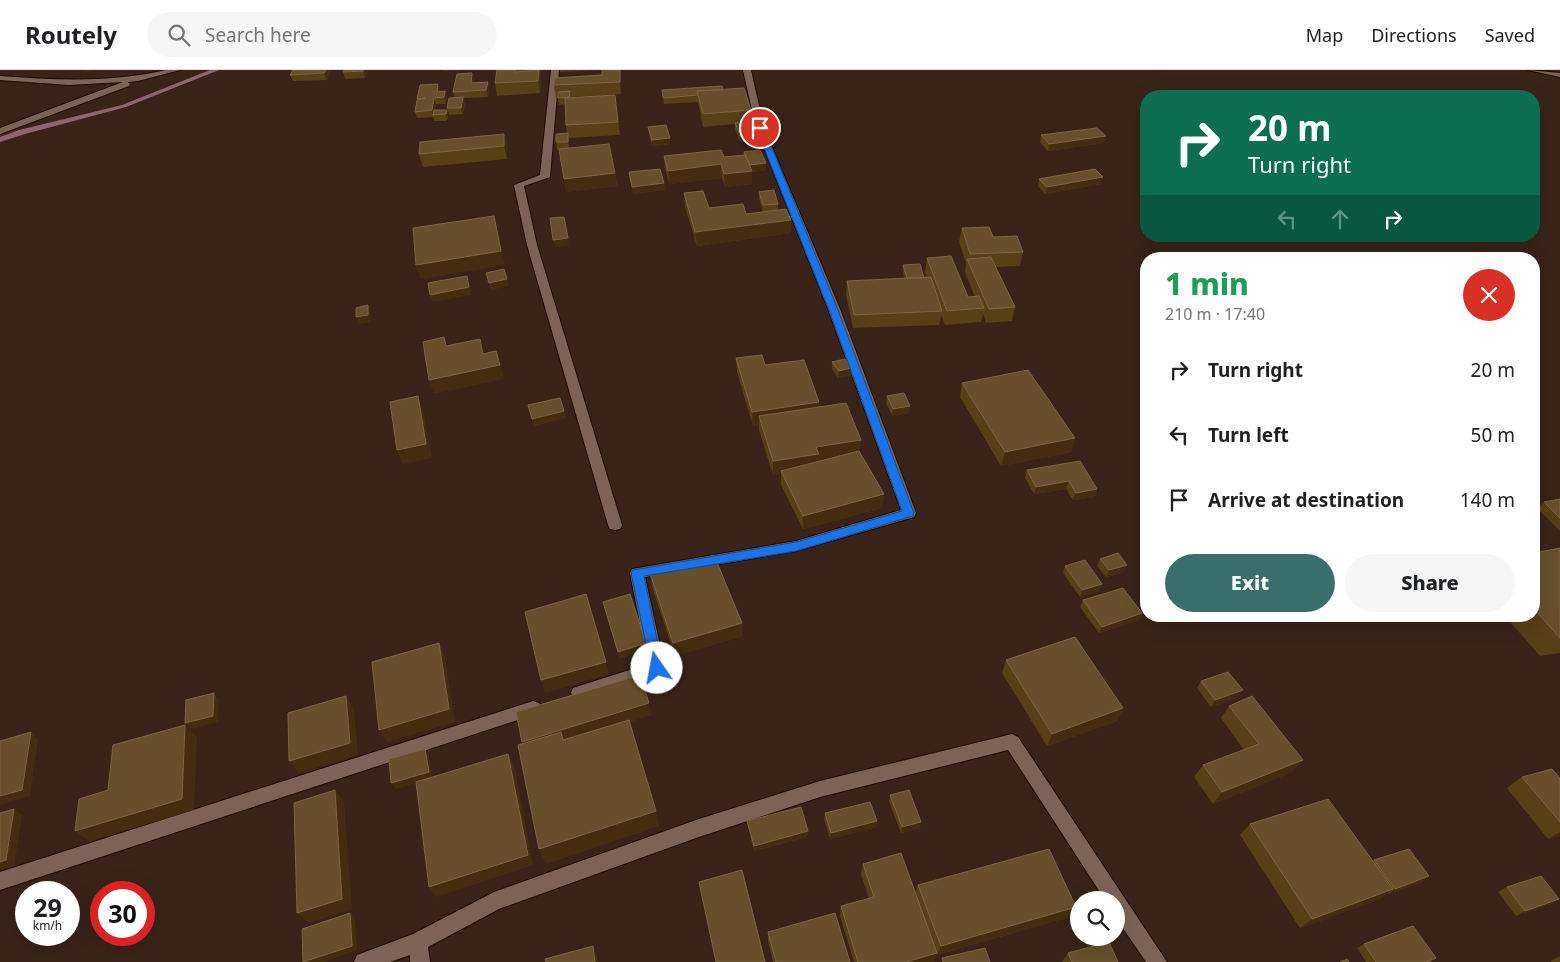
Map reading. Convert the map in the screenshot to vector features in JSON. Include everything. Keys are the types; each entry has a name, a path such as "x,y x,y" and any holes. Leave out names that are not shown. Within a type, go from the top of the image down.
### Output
{"street":[{"path":"0,131 138,79 176,70"},
{"path":"555,70 545,177 519,185 532,246 615,526"},
{"path":"563,698 657,668 637,573 796,546 908,513 834,310 760,128 747,70"},
{"path":"1532,70 1560,75"},
{"path":"0,78 69,83 138,79"},
{"path":"0,881 544,704"},
{"path":"364,962 418,942 494,901 696,829 820,789 1012,742 1110,891"},
{"path":"1125,914 1157,962"},
{"path":"418,942 420,962"}],"building":[{"path":"293,70 326,70 324,73 290,75"},
{"path":"344,70 364,70 343,72"},
{"path":"497,70 515,70 515,72 539,70 538,81 495,83"},
{"path":"602,70 620,70 620,82 554,85 555,78 602,75"},
{"path":"472,73 471,83 488,82 486,90 453,92 457,74"},
{"path":"438,84 437,92 445,91 444,97 434,98 432,110 415,112 417,100 425,98 417,99 420,85"},
{"path":"722,86 723,90 697,91 698,95 663,98 662,90"},
{"path":"744,88 751,110 703,114 697,91"},
{"path":"570,91 569,97 558,98 558,92"},
{"path":"615,95 618,122 566,125 565,98"},
{"path":"463,97 461,108 447,108 449,98"},
{"path":"434,110 447,110 446,114 433,115"},
{"path":"753,121 758,133 740,135 735,123"},
{"path":"666,125 670,138 652,140 648,127"},
{"path":"1097,128 1106,136 1049,144 1041,135"},
{"path":"568,133 568,142 556,142 556,134"},
{"path":"504,134 504,146 419,154 420,142"},
{"path":"609,144 615,173 564,179 559,149"},
{"path":"721,150 724,157 745,155 752,171 724,174 721,164 668,171 664,156"},
{"path":"760,150 766,163 750,165 744,152"},
{"path":"660,169 664,183 632,187 629,172"},
{"path":"1095,169 1103,177 1047,187 1039,179"},
{"path":"774,190 778,204 763,205 759,192"},
{"path":"703,191 709,208 743,204 746,214 786,209 791,220 695,232 684,193"},
{"path":"494,216 501,251 416,265 413,228"},
{"path":"564,217 568,238 553,240 550,218"},
{"path":"989,227 993,237 1017,236 1023,252 970,254 962,228"},
{"path":"951,256 968,297 979,296 984,308 947,311 927,258"},
{"path":"991,257 1015,307 989,309 967,259"},
{"path":"920,264 924,278 907,278 903,265"},
{"path":"504,269 507,279 489,283 486,273"},
{"path":"467,276 469,287 430,295 428,283"},
{"path":"931,277 942,311 854,315 847,281"},
{"path":"368,305 368,315 356,317 356,308"},
{"path":"444,337 446,346 480,339 483,354 496,351 500,365 429,380 423,342"},
{"path":"762,355 765,365 804,360 819,402 752,412 736,358"},
{"path":"845,359 851,368 839,371 832,362"},
{"path":"1028,370 1075,438 1005,452 962,383"},
{"path":"904,393 910,406 893,409 887,396"},
{"path":"418,396 426,444 397,450 390,402"},
{"path":"560,398 564,411 532,419 528,405"},
{"path":"846,403 861,440 816,447 819,454 773,461 759,416"},
{"path":"859,451 884,494 803,516 781,471"},
{"path":"1080,461 1097,489 1076,493 1069,481 1036,487 1027,470"},
{"path":"1560,499 1560,518 1544,502"},
{"path":"1560,548 1560,638 1540,616 1540,552"},
{"path":"1118,553 1127,565 1109,570 1100,559"},
{"path":"714,555 742,623 673,643 650,573"},
{"path":"1085,560 1102,584 1082,590 1065,566"},
{"path":"1123,588 1140,610 1140,614 1102,627 1083,600"},
{"path":"586,594 606,662 541,680 525,612"},
{"path":"630,594 646,643 618,652 603,602"},
{"path":"1075,637 1123,708 1052,734 1006,660"},
{"path":"439,643 449,709 379,730 372,662"},
{"path":"1228,672 1243,690 1215,700 1201,681"},
{"path":"640,675 649,703 522,742 516,712"},
{"path":"214,693 213,716 185,723 186,700"},
{"path":"346,696 350,743 289,761 288,713"},
{"path":"1252,696 1303,760 1222,792 1203,765 1259,744 1229,706"},
{"path":"629,720 656,811 539,849 518,745 561,732 563,740"},
{"path":"185,725 182,799 75,831 79,799 108,790 113,745"},
{"path":"31,732 22,790 0,796 0,741"},
{"path":"425,749 429,772 391,783 389,759"},
{"path":"508,754 528,855 429,887 416,782"},
{"path":"1552,769 1560,778 1560,822 1522,777"},
{"path":"335,790 342,899 297,913 294,803"},
{"path":"909,790 921,822 902,827 890,795"},
{"path":"1328,799 1393,889 1312,919 1250,824"},
{"path":"870,802 877,821 831,833 825,813"},
{"path":"801,807 808,831 754,846 747,821"},
{"path":"14,809 6,860 0,862 0,813"},
{"path":"1049,849 1070,894 1070,909 941,946 918,885"},
{"path":"1409,849 1429,876 1395,889 1374,860"},
{"path":"901,853 937,953 906,962 858,962 841,906 874,897 863,864"},
{"path":"742,870 765,962 716,962 699,882"},
{"path":"1541,876 1559,899 1525,911 1507,887"},
{"path":"350,913 352,946 303,962 302,929"},
{"path":"835,913 850,962 776,962 768,932"},
{"path":"1413,926 1436,958 1426,962 1376,962 1364,944"},
{"path":"593,946 595,962 546,962 545,959"},
{"path":"1094,946 1111,946 1118,962 1072,962 1068,953"},
{"path":"985,948 990,962 943,962 942,958"}],"waterway":[{"path":"0,140 22,132 124,106 216,70"}],"route":[{"path":"657,668 637,573 796,546 908,513 834,310 760,128"}]}
